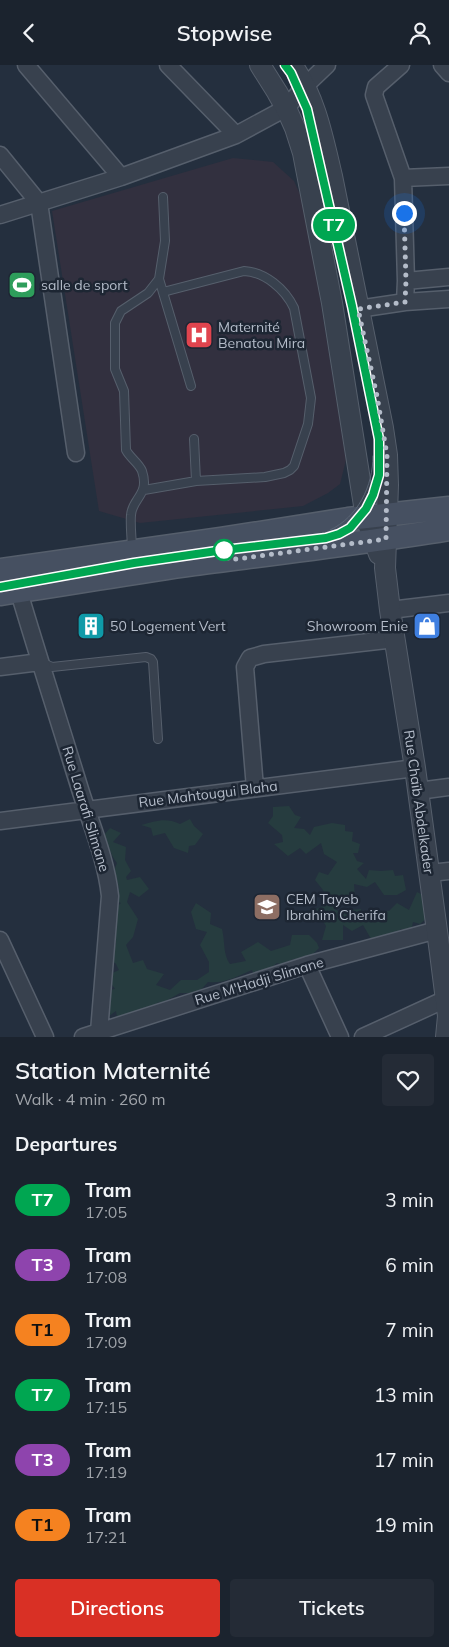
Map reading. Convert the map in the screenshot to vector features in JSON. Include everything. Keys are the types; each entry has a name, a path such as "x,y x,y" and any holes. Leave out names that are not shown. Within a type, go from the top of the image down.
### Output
{"main road":[{"path":"9,593 134,561 348,519 449,508"},
{"path":"0,570 134,561 192,564 380,540 449,529"}],"street":[{"path":"26,65 122,177"},
{"path":"168,65 236,135"},
{"path":"260,65 286,108 303,153 380,540"},
{"path":"292,65 305,86 323,138 377,396 387,455 376,516"},
{"path":"0,215 122,177 236,135 286,108 327,65"},
{"path":"401,65 375,89 374,95 403,178 405,302"},
{"path":"442,65 449,73"},
{"path":"0,155 40,203 76,453"},
{"path":"403,178 449,176"},
{"path":"406,281 449,277"},
{"path":"358,309 405,302 449,299"},
{"name":"Rue Chaïb Abdelkader","path":"380,540 418,791 439,872 448,1016 446,1037"},
{"name":"Rue Laarafi Slimane","path":"9,593 40,662 86,810 104,861 110,896 100,1032"},
{"path":"390,610 449,603"},
{"path":"255,788 245,667 250,658 264,654 395,639"},
{"path":"0,667 40,662"},
{"name":"Rue Mahtougui Blaha","path":"0,821 415,768"},
{"path":"418,791 449,787"},
{"path":"0,940 45,1037"},
{"name":"Rue M'Hadji Slimane","path":"83,1037 307,965 442,944"},
{"path":"307,965 340,1037"},
{"path":"364,1037 446,999"}],"lane":[{"path":"163,197 165,241 159,279 191,386"},
{"path":"144,490 196,481 265,477 290,470 298,459 308,424 311,398 294,308 289,298 275,283 251,271 244,271 163,291"},
{"path":"134,561 130,515 144,490 141,469 129,457 126,449 124,391 115,369 115,323 121,311 148,293 159,279"},
{"path":"194,439 196,481"},
{"path":"40,662 52,667 146,657 151,659 153,662 158,739"}],"shaded area":[{"name":"Maternité Benatou Mira","path":"233,158 273,162 294,181 305,205 346,460 340,484 328,493 303,506 140,523 99,511 52,211"}],"green space":[{"path":"289,806 295,815 301,817 294,828 304,829 310,835 314,827 332,823 345,825 345,831 353,832 352,841 360,844 358,853 353,853 357,861 364,863 357,869 366,879 369,870 393,870 395,876 403,875 406,890 397,895 384,895 375,882 367,887 354,884 355,899 340,902 333,908 338,911 361,909 361,920 378,922 381,911 389,911 397,903 409,910 417,892 429,898 429,916 420,924 413,922 411,931 401,929 390,939 374,944 363,925 352,931 343,925 343,940 322,940 326,926 316,909 327,904 323,890 315,880 319,872 328,875 337,862 324,854 321,843 306,854 300,848 288,856 274,844 283,842 282,835 268,823 273,816 273,807"},
{"path":"190,819 194,826 203,834 195,845 189,846 188,853 174,848 165,833 153,836 151,828 141,825 165,820 180,824"},
{"path":"110,828 121,833 113,842 126,847 125,860 131,871 126,877 127,880 140,877 149,889 139,897 130,892 127,902 138,919 133,937 126,945 133,963 143,960 147,969 164,974 156,985 170,990 181,980 197,980 209,972 209,962 200,945 207,932 196,929 191,912 196,903 211,913 210,924 222,929 225,952 230,964 246,961 241,952 258,942 271,951 290,945 292,935 309,935 319,948 308,959 293,959 286,966 277,963 263,974 254,975 252,970 225,981 208,982 198,993 180,993 130,1017 117,1017 116,1011 109,1016 105,1002 107,990 115,989 106,976 119,970 116,964 107,956 116,944 112,911 121,903 114,901 119,888 114,871 117,863 112,856 104,835"}],"tram line":[{"path":"0,587 134,563 326,538 339,534 349,528 366,509 373,495 379,475 379,439 352,306 307,109 291,73 285,65"},
{"name":"T7","path":"0,587 134,563 326,538 350,528 366,509 373,495 379,475 379,439 352,306 307,109 291,73 285,65"},
{"path":"330,530 349,517 362,499 370,478 373,456"}],"place":[{"name":"salle de sport","path":"22,285"},
{"name":"Maternité Benatou Mira","path":"199,335"},
{"name":"50 Logement Vert","path":"91,626"},
{"name":"Showroom Enie","path":"427,626"},
{"name":"CEM Tayeb Ibrahim Cherifa","path":"267,907"}],"route":[{"path":"224,550 229,560 386,539 387,455 377,396 358,309 405,302 404,213"}]}
